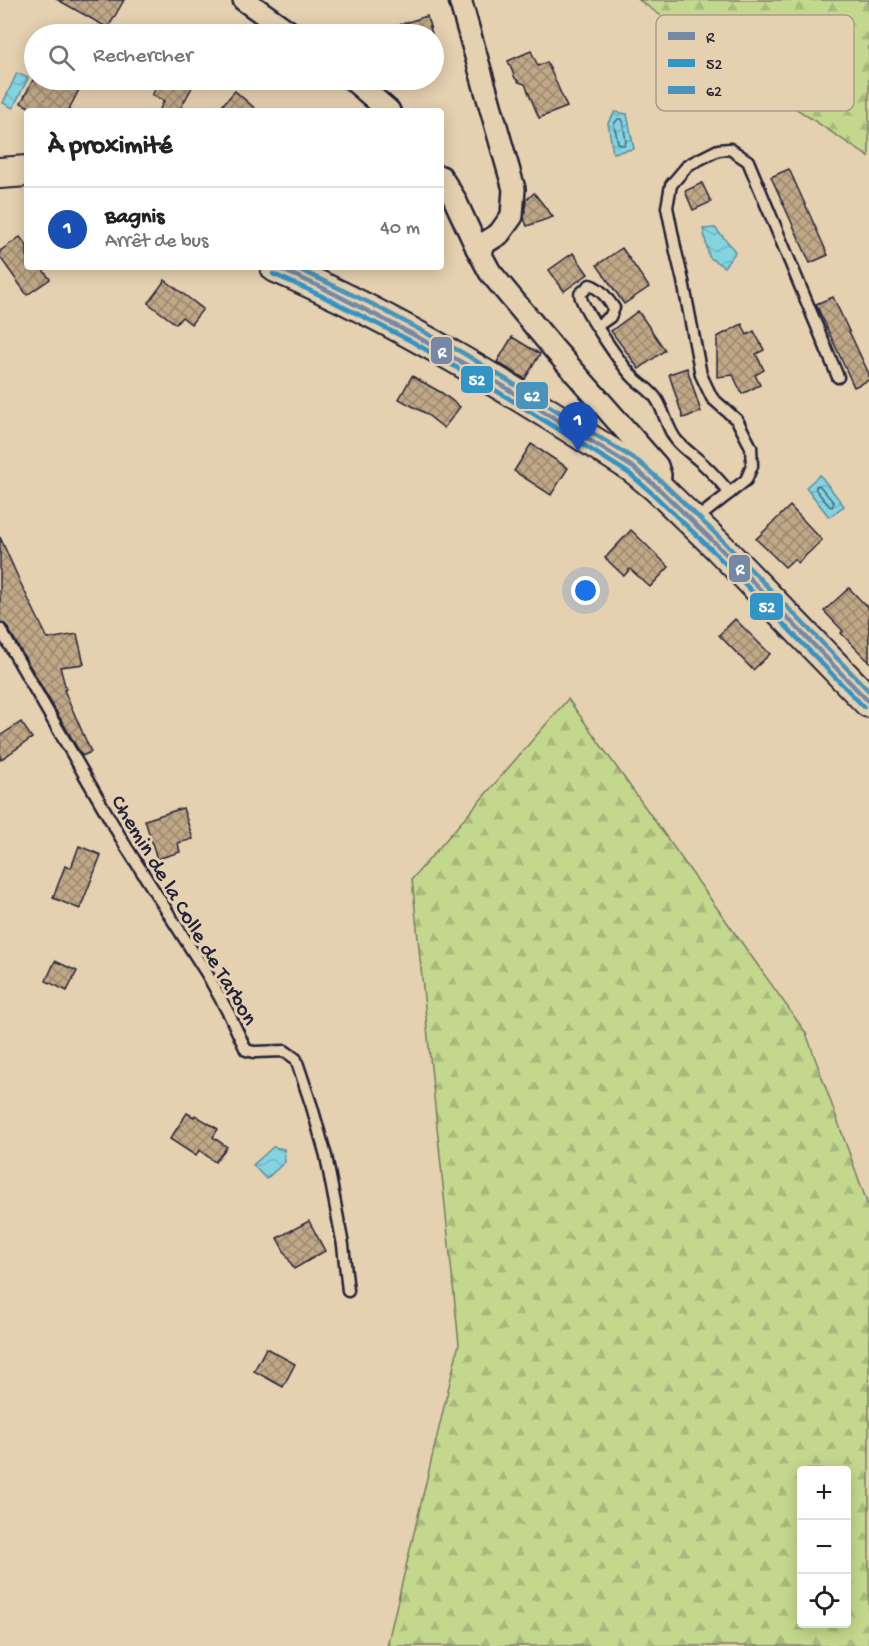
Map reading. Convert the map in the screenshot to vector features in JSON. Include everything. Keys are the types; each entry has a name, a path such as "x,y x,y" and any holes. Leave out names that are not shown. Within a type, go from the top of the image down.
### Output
{"main road":[{"path":"0,173 24,171"},
{"path":"283,270 352,301 428,341 634,468 693,521 869,702"}],"street":[{"path":"244,0 278,24"},
{"path":"460,0 514,189 512,216 499,234 477,248"},
{"path":"365,90 386,108"},
{"path":"444,182 490,272 657,466 660,475 658,488"}],"lane":[{"path":"693,521 746,480 753,466 750,447 736,420 712,398 700,375 667,207 671,185 688,165 718,150 730,149 748,161 838,377"},
{"path":"597,326 625,368 657,400 677,441 730,493"},
{"name":"Chemin de la Colle de Tarbon","path":"0,629 125,845 207,974 246,1050 254,1052 285,1050 296,1059 326,1156 343,1245 348,1291"}],"green space":[{"path":"639,0 869,0 869,157 800,111 854,111 854,15 660,15"},
{"path":"568,699 806,1033 869,1208 869,1646 387,1646 459,1344 412,879"}],"water":[{"path":"17,73 24,76 24,86 13,108 3,103"},
{"path":"615,112 627,114 634,149 613,153 608,123"},
{"path":"715,228 735,253 724,267 709,257 703,229"},
{"path":"820,475 844,506 829,517 806,487"},
{"path":"273,1147 284,1149 285,1162 266,1179 253,1165"}],"building":[{"path":"58,0 124,0 110,24 101,24"},
{"path":"427,16 429,24 402,24"},
{"path":"531,51 538,66 547,62 567,107 539,118 525,84 515,78 508,61"},
{"path":"28,90 79,90 70,108 31,108 21,103"},
{"path":"155,90 191,90 181,108 160,108 164,101 152,95"},
{"path":"235,91 255,108 220,108"},
{"path":"789,169 828,255 810,263 771,177"},
{"path":"702,183 711,202 693,210 685,191"},
{"path":"534,193 553,217 527,226 524,218 526,200"},
{"path":"20,237 24,242 24,270 43,270 50,279 27,295 0,257 0,251"},
{"path":"622,248 649,287 624,304 597,265"},
{"path":"573,253 588,274 564,291 549,270"},
{"path":"165,280 203,309 191,324 182,317 176,324 148,303"},
{"path":"833,297 869,374 869,380 854,387 816,304"},
{"path":"638,311 665,350 639,369 611,331"},
{"path":"742,324 747,335 754,331 764,350 756,354 764,370 755,375 760,385 742,394 733,375 717,377 717,337"},
{"path":"512,337 540,354 525,379 497,362"},
{"path":"687,368 701,412 683,418 669,374"},
{"path":"412,376 442,393 460,407 444,428 425,413 399,399"},
{"path":"531,444 568,468 551,495 514,471"},
{"path":"790,506 822,540 798,563 794,559 785,567 756,539"},
{"path":"631,530 669,567 650,587 630,569 624,576 605,558"},
{"path":"0,537 48,639 77,634 84,664 60,667 66,689 64,690 91,752 82,756 6,625 0,622"},
{"path":"849,588 869,609 869,662 841,633 843,631 824,611"},
{"path":"735,619 770,654 753,670 719,635"},
{"path":"21,722 32,738 0,760 0,736"},
{"path":"183,808 193,839 178,843 180,852 157,859 145,820"},
{"path":"79,846 101,855 80,909 53,898 65,866 71,868"},
{"path":"55,961 77,971 67,991 46,981"},
{"path":"187,1113 194,1117 195,1115 218,1129 213,1137 227,1147 215,1162 199,1150 196,1156 170,1139"},
{"path":"309,1221 325,1251 294,1269 277,1238"},
{"path":"266,1348 295,1364 283,1387 254,1371"}],"transit line":[{"name":"R","path":"283,270 414,335 503,386 634,468 718,546 869,702"},
{"name":"62","path":"300,270 372,304 463,353 639,462 723,541 869,691"},
{"name":"52","path":"273,274 411,341 630,474 713,551 864,707"}],"place":[{"name":"Bagnis","path":"578,452"}]}
